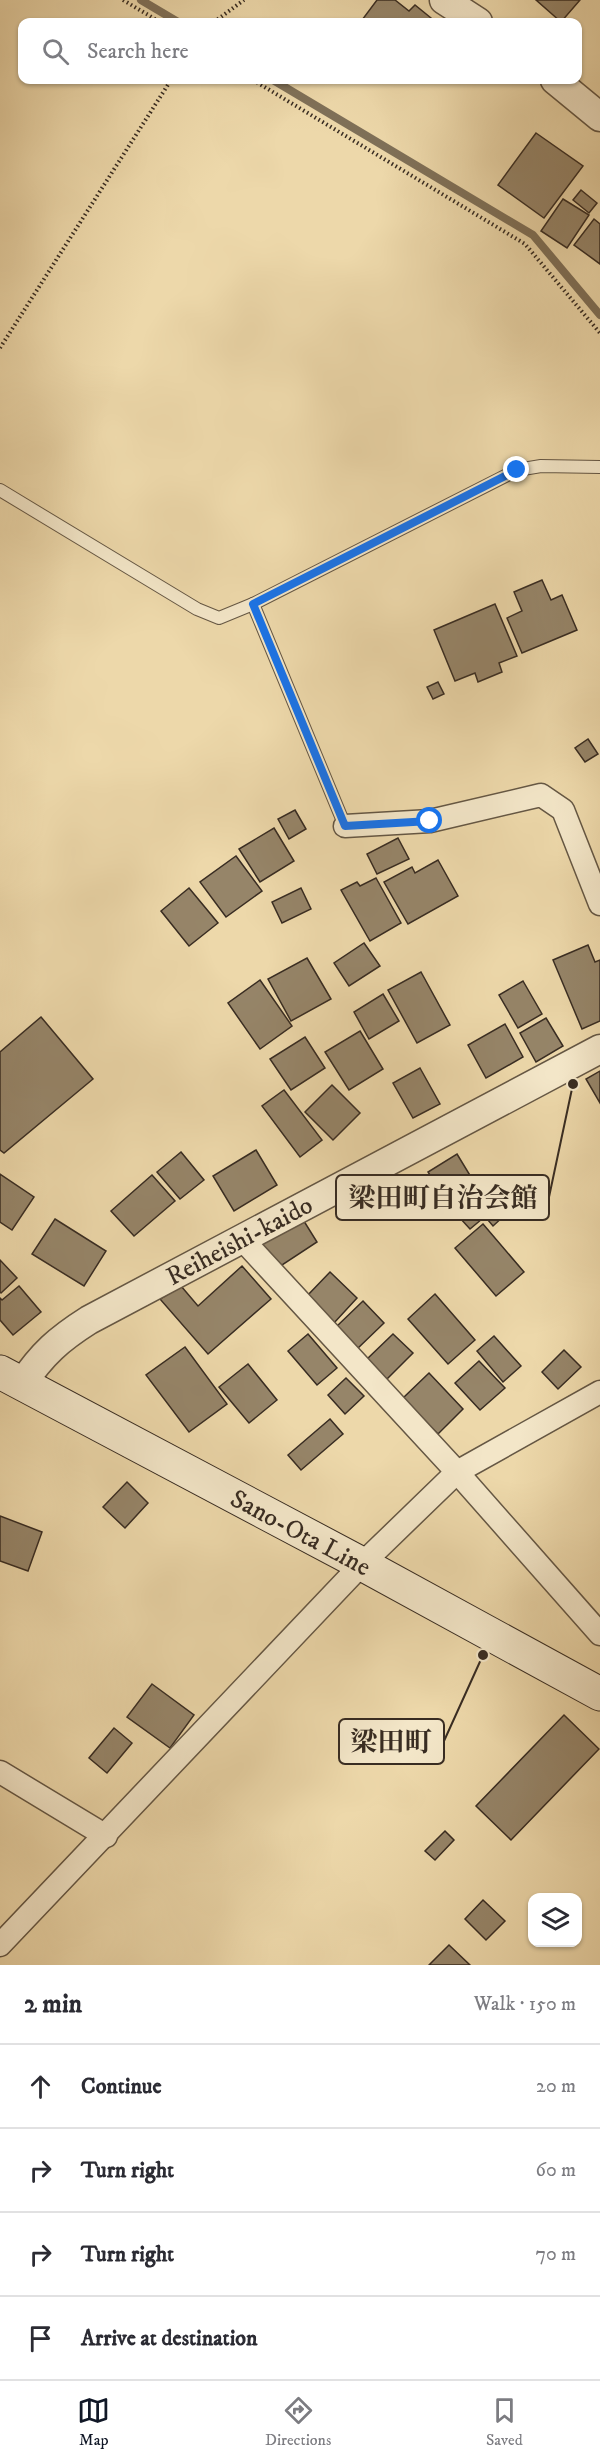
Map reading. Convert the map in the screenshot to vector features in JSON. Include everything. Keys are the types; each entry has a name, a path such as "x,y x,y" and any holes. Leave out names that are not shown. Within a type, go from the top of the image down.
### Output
{"main road":[{"name":"Sano-Ota Line","path":"11,1378 362,1564 600,1694"}],"street":[{"path":"444,0 472,18"},
{"path":"560,84 600,117"},
{"path":"345,826 430,821 541,795 562,810 600,904"},
{"name":"Reiheishi-kaido","path":"11,1378 39,1359 59,1339 79,1326 600,1049"},
{"path":"242,1239 457,1472 600,1634"},
{"path":"0,1945 362,1564 457,1472 600,1392"},
{"path":"0,1772 106,1836"}],"lane":[{"path":"0,490 197,609 219,618 253,604 517,470 541,466 600,467"},
{"path":"253,604 345,826"}],"path":[{"path":"123,0 153,18"},
{"path":"219,18 244,0"},
{"path":"0,348 168,84"},
{"path":"260,84 525,244 600,333"}],"building":[{"path":"377,0 395,0 409,11 415,5 431,18 364,18"},
{"path":"536,0 580,0 564,18 556,18"},
{"path":"536,133 583,166 544,218 498,185"},
{"path":"581,190 597,203 589,213 573,200"},
{"path":"563,199 589,215 567,248 541,231"},
{"path":"594,219 600,224 600,264 574,245"},
{"path":"542,580 551,600 562,595 577,630 522,653 507,618 522,611 514,592"},
{"path":"495,604 517,656 499,663 502,672 478,682 475,673 455,681 434,630"},
{"path":"438,682 444,694 433,699 427,687"},
{"path":"588,739 598,754 585,762 575,748"},
{"path":"295,810 306,829 289,839 278,819"},
{"path":"274,828 294,861 260,882 239,849"},
{"path":"398,838 409,859 377,874 367,854"},
{"path":"236,856 262,891 226,917 200,882"},
{"path":"438,860 458,896 408,924 384,882 412,867 415,873"},
{"path":"376,878 401,923 370,941 341,890 357,882 360,886"},
{"path":"189,888 218,923 189,946 161,911"},
{"path":"301,888 311,909 282,923 272,902"},
{"path":"364,943 380,966 349,986 334,963"},
{"path":"588,945 595,962 600,960 600,1021 582,1029 553,960"},
{"path":"307,958 331,999 291,1021 268,979"},
{"path":"421,972 450,1025 417,1043 388,990"},
{"path":"260,980 292,1026 260,1049 228,1003"},
{"path":"523,981 542,1014 518,1028 499,995"},
{"path":"383,994 399,1021 369,1039 354,1012"},
{"path":"41,1017 93,1079 4,1153 0,1150 0,1052"},
{"path":"546,1018 563,1046 536,1062 520,1033"},
{"path":"505,1024 523,1057 486,1078 468,1045"},
{"path":"360,1031 383,1069 349,1090 325,1052"},
{"path":"305,1037 325,1068 291,1090 270,1059"},
{"path":"420,1068 440,1104 413,1118 393,1083"},
{"path":"600,1071 600,1103 586,1079"},
{"path":"332,1085 360,1113 333,1140 305,1112"},
{"path":"284,1090 322,1140 300,1157 262,1106"},
{"path":"256,1150 277,1185 234,1211 213,1176"},
{"path":"181,1152 204,1180 180,1199 157,1172"},
{"path":"457,1154 471,1177 442,1194 428,1172"},
{"path":"0,1174 34,1197 12,1230 0,1222"},
{"path":"152,1175 175,1201 134,1236 111,1211"},
{"path":"488,1197 505,1215 493,1226 477,1207"},
{"path":"473,1207 482,1219 470,1229 460,1218"},
{"path":"302,1218 317,1242 276,1269 261,1245"},
{"path":"55,1219 106,1251 84,1286 32,1254"},
{"path":"483,1224 524,1272 496,1296 455,1248"},
{"path":"0,1260 17,1278 1,1293 0,1292"},
{"path":"242,1266 271,1299 208,1354 160,1299 181,1286 198,1306"},
{"path":"330,1272 357,1298 334,1323 306,1297"},
{"path":"19,1286 41,1312 13,1335 0,1320 0,1298 2,1300"},
{"path":"435,1294 475,1340 448,1364 408,1319"},
{"path":"363,1301 384,1323 356,1350 335,1328"},
{"path":"308,1334 337,1368 317,1385 288,1351"},
{"path":"393,1334 413,1353 386,1380 366,1360"},
{"path":"494,1336 521,1366 503,1382 477,1351"},
{"path":"185,1347 227,1404 189,1432 146,1375"},
{"path":"564,1350 581,1367 558,1389 542,1372"},
{"path":"479,1361 505,1388 480,1410 455,1383"},
{"path":"248,1364 277,1400 249,1423 219,1387"},
{"path":"429,1373 463,1409 438,1434 403,1398"},
{"path":"346,1378 364,1396 345,1414 328,1395"},
{"path":"330,1419 343,1434 301,1470 288,1455"},
{"path":"127,1482 148,1503 125,1528 103,1507"},
{"path":"0,1516 42,1532 28,1571 0,1561"},
{"path":"152,1684 194,1715 170,1748 127,1717"},
{"path":"564,1715 599,1749 511,1840 476,1806"},
{"path":"114,1728 132,1743 107,1773 89,1758"},
{"path":"445,1831 454,1840 435,1860 425,1851"},
{"path":"483,1900 505,1921 486,1940 465,1919"},
{"path":"449,1945 470,1965 429,1965"}],"waterway":[{"path":"141,0 171,18"},
{"path":"280,84 533,235 600,315"}],"place":[{"name":"梁田町自治会館","path":"573,1084"},
{"name":"梁田町","path":"483,1655"}],"route":[{"path":"430,821 345,826 253,604 517,470"}]}
